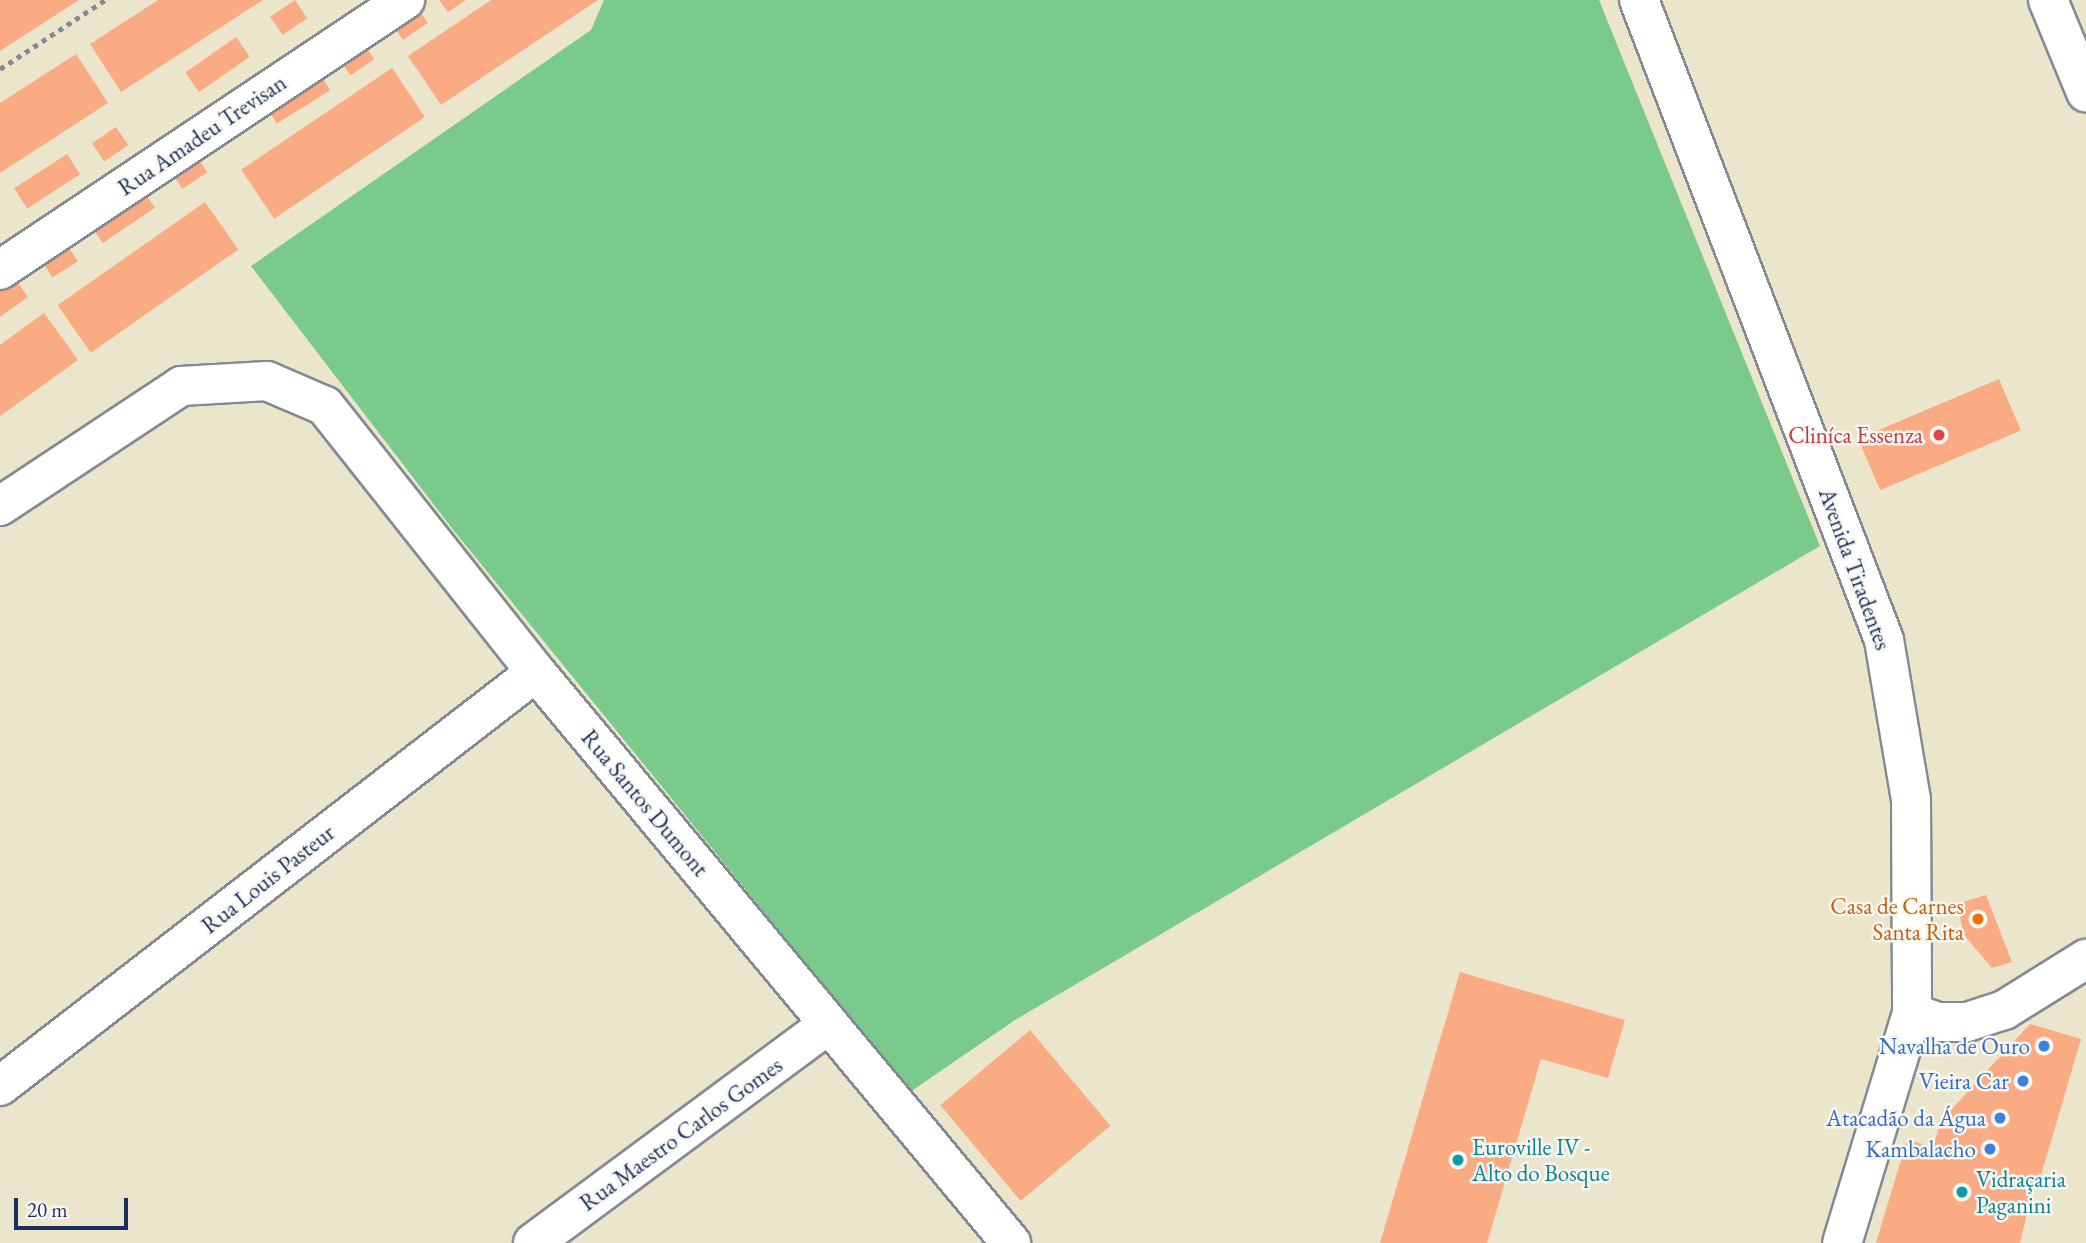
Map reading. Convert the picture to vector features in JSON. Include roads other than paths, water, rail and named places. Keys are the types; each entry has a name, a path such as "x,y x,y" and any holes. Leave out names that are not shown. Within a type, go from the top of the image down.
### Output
{"street":[{"name":"Rua Amadeu Trevisan","path":"0,270 405,0"},
{"name":"Avenida Tiradentes","path":"1639,0 1884,640 1911,799 1912,1013 1842,1243"},
{"path":"2048,0 2086,92"},
{"name":"Rua Santos Dumont","path":"0,506 181,386 267,381 325,406 536,672 1010,1243"},
{"name":"Rua Louis Pasteur","path":"0,1086 536,672"},
{"path":"1912,1013 1938,1022 1967,1022 2004,1010 2086,959"},
{"name":"Rua Maestro Carlos Gomes","path":"533,1243 829,1024"}],"place":[{"name":"Cliníca Essenza","path":"1939,435"},
{"name":"Casa de Carnes Santa Rita","path":"1978,919"},
{"name":"Navalha de Ouro","path":"2044,1046"},
{"name":"Vieira Car","path":"2023,1081"},
{"name":"Atacadão da Água","path":"2000,1118"},
{"name":"Kambalacho","path":"1990,1149"},
{"name":"Euroville IV - Alto do Bosque","path":"1458,1160"},
{"name":"Vidraçaria Paganini","path":"1962,1192"}]}
